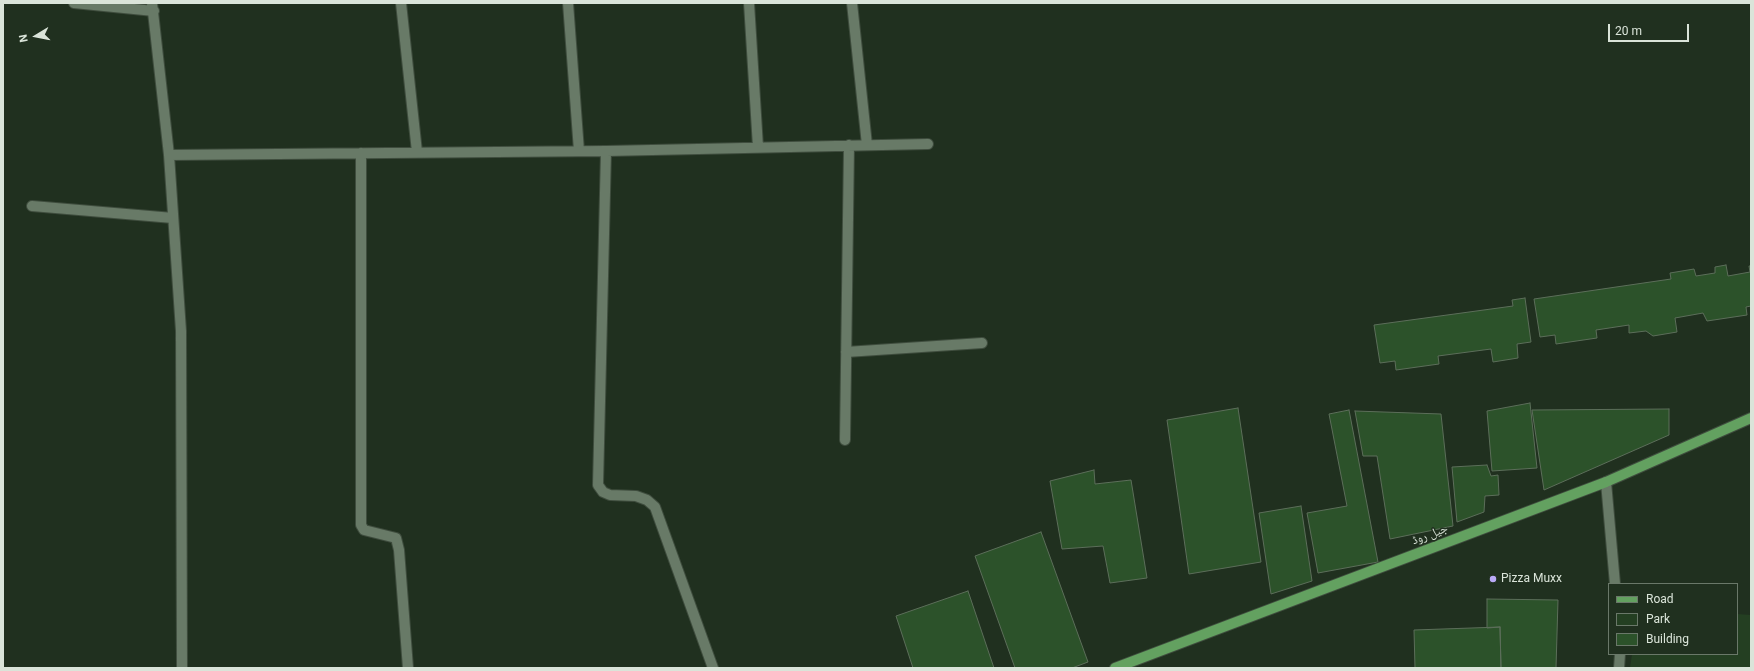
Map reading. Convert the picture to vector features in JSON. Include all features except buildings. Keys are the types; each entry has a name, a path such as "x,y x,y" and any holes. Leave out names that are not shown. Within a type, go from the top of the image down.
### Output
{"main road":[{"name":"جیل روڈ","path":"1115,668 1606,482 1751,418"}],"street":[{"path":"74,3 153,7 169,155 181,331 182,668"},
{"path":"401,3 417,152"},
{"path":"568,3 579,151"},
{"path":"750,3 758,147"},
{"path":"852,3 867,145"},
{"path":"169,155 606,151 928,144"},
{"path":"845,440 849,145"},
{"path":"606,151 598,485 603,492 610,495 636,496 647,500 655,507 713,668"},
{"path":"361,153 361,525 364,530 396,538 399,550 408,668"},
{"path":"32,206 173,218"},
{"path":"846,352 982,343"},
{"path":"1606,482 1615,583"},
{"path":"1620,655 1620,668"}],"green space":[{"path":"1738,614 1751,615 1751,668 1630,668 1632,655 1738,655"}],"place":[{"name":"Pizza Muxx","path":"1493,579"}]}
